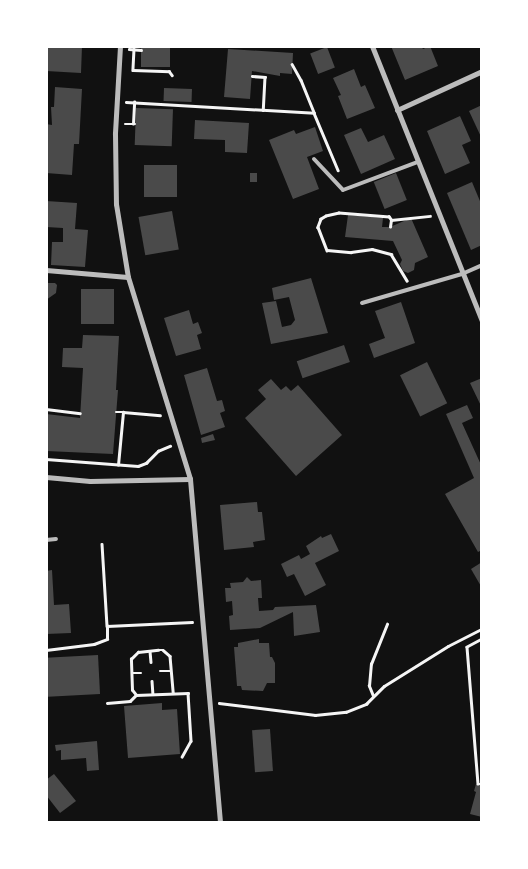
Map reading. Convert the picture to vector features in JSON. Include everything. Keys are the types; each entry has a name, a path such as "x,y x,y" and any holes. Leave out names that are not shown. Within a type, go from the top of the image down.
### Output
{"street":[{"path":"120,46 117,101 116,204 128,277 190,479 220,823"},
{"path":"372,46 482,321"},
{"path":"397,110 482,71"},
{"path":"46,270 128,277"},
{"path":"46,476 90,481 190,479"}],"lane":[{"path":"314,159 343,190 418,162"},
{"path":"362,302 462,274 482,265"},
{"path":"46,540 56,539"}],"path":[{"path":"134,50 133,70 169,70 172,75"},
{"path":"292,64 301,80 346,188"},
{"path":"252,76 265,77 262,110"},
{"path":"117,101 314,113"},
{"path":"123,124 134,124 134,102"},
{"path":"410,289 407,279 391,254 372,249 351,252 327,250 318,227 321,219 339,213 389,217 391,220 439,215"},
{"path":"390,227 391,220"},
{"path":"46,409 80,413"},
{"path":"116,412 157,416 169,413"},
{"path":"118,465 123,412"},
{"path":"46,458 138,466 146,463 158,451 178,444"},
{"path":"46,650 94,644 106,639 102,544"},
{"path":"106,626 192,622"},
{"path":"374,696 370,686 371,664 387,624"},
{"path":"210,702 325,715 356,708 374,696 384,686 448,646 482,629"},
{"path":"482,639 467,647 478,784 482,784"},
{"path":"136,695 132,690 131,659 133,655 164,650 168,653 172,671 173,693"},
{"path":"150,651 150,662"},
{"path":"160,671 172,671"},
{"path":"132,673 141,673"},
{"path":"152,681 153,695"},
{"path":"107,703 130,701 136,695 188,693 192,741 182,757"}],"building":[{"path":"46,46 82,46 81,73 46,71 48,56 46,56"},
{"path":"141,46 170,46 170,67 141,67"},
{"path":"391,46 421,46 423,49 430,46 438,66 405,80"},
{"path":"327,47 335,68 318,74 310,53"},
{"path":"228,49 293,53 292,74 280,73 280,76 252,71 250,99 224,97"},
{"path":"354,69 361,87 365,85 375,108 347,119 338,96 341,95 333,78"},
{"path":"55,87 82,89 79,144 74,144 72,175 46,173 46,124 52,125 51,107 54,107"},
{"path":"164,88 192,89 192,102 164,101"},
{"path":"482,105 482,139 469,111"},
{"path":"136,108 173,109 172,146 135,145"},
{"path":"460,116 471,141 462,145 470,163 445,174 427,131"},
{"path":"195,120 249,123 247,153 225,152 225,140 194,139"},
{"path":"315,127 323,151 307,157 319,189 293,199 269,140 294,130 296,134"},
{"path":"361,128 368,142 384,135 395,159 361,174 344,135"},
{"path":"144,165 177,165 177,197 144,197"},
{"path":"250,173 257,173 257,182 250,182"},
{"path":"396,173 407,200 385,209 374,182"},
{"path":"472,182 482,206 482,245 471,250 447,193"},
{"path":"46,201 77,203 75,229 88,230 85,267 51,265 52,242 63,242 63,228 46,227"},
{"path":"172,211 179,249 145,255 139,217"},
{"path":"348,215 383,218 382,227 390,227 411,218 428,257 415,263 414,270 408,273 403,271 400,264 402,260 393,241 345,237"},
{"path":"311,278 328,333 271,344 262,303 276,301 282,327 291,325 295,320 289,297 274,300 272,288"},
{"path":"46,283 55,283 57,285 56,293 46,300"},
{"path":"81,289 114,289 114,324 81,324"},
{"path":"401,302 415,343 374,358 369,344 385,338 375,311"},
{"path":"189,310 193,324 198,322 202,333 197,335 201,349 176,356 164,318"},
{"path":"83,335 119,336 116,390 118,390 113,454 46,451 46,414 80,418 83,368 62,367 63,348 82,348"},
{"path":"344,345 350,362 303,378 297,361"},
{"path":"427,362 447,403 420,416 400,375"},
{"path":"207,368 217,401 222,400 225,411 220,413 225,427 201,435 184,375"},
{"path":"482,378 482,408 470,383"},
{"path":"271,379 281,390 286,386 291,391 298,385 342,435 296,476 245,418 266,399 258,390"},
{"path":"467,405 473,418 462,423 482,467 482,550 478,552 445,494 474,478 446,414"},
{"path":"213,434 215,440 202,443 201,438"},
{"path":"257,502 258,512 262,512 265,540 253,542 254,547 224,550 220,505"},
{"path":"331,534 339,551 315,563 326,585 305,596 294,574 287,577 281,564 299,555 301,559 310,554 306,546 321,536 322,538"},
{"path":"482,562 482,588 471,569"},
{"path":"52,570 54,605 69,604 71,633 46,634 46,571"},
{"path":"247,577 251,581 261,580 262,598 258,598 259,611 273,610 275,607 316,605 320,632 294,636 293,612 260,628 230,630 229,616 233,615 232,601 226,602 225,588 231,588 230,583 243,582"},
{"path":"259,639 259,643 269,643 270,657 272,657 275,663 275,683 267,683 263,691 242,690 241,686 237,686 234,647 238,647 238,643"},
{"path":"98,655 100,694 48,697 46,658"},
{"path":"162,703 162,710 177,709 180,754 128,758 124,706"},
{"path":"270,729 273,771 255,772 252,730"},
{"path":"97,741 99,770 87,771 86,758 61,760 61,750 56,751 55,745"},
{"path":"54,774 76,801 60,813 46,795 46,780"},
{"path":"476,784 482,785 482,817 470,814 476,792 474,791"}]}
